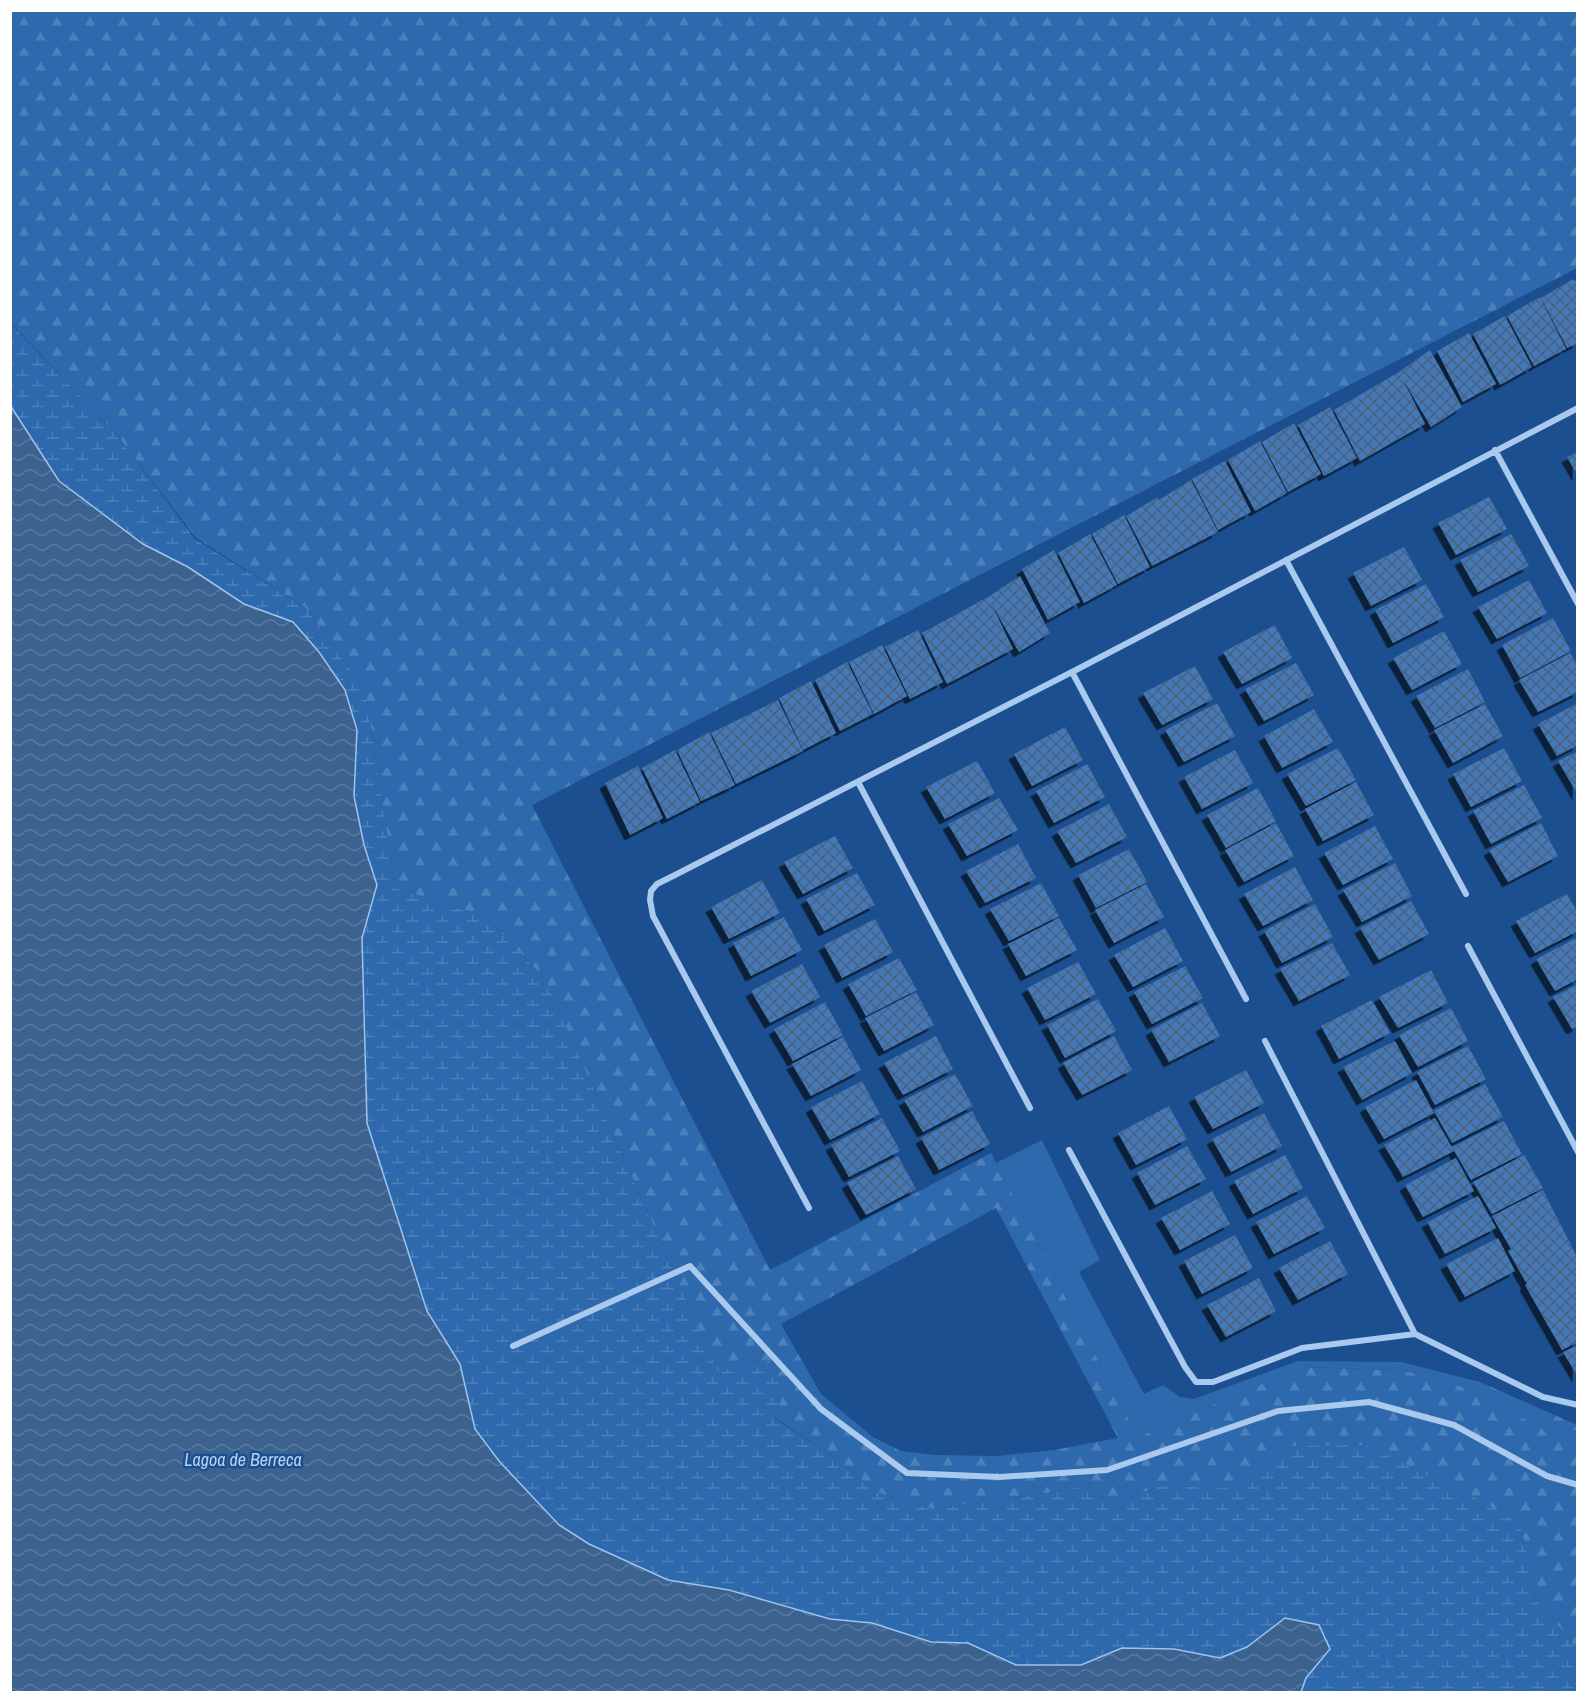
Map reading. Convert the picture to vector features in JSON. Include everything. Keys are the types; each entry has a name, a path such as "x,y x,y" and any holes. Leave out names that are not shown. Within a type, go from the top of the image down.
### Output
{"street":[{"path":"809,1208 653,916 651,891 657,884 1072,672 1578,408"},
{"path":"1496,450 1578,604"},
{"path":"1286,560 1466,894"},
{"path":"1072,672 1246,999"},
{"path":"858,782 1030,1108"},
{"path":"1468,946 1578,1152"},
{"path":"1265,1041 1415,1334"},
{"path":"1069,1150 1185,1367 1196,1382 1213,1382 1302,1348 1415,1334 1543,1397 1578,1405"},
{"path":"513,1346 690,1266 821,1409 907,1473 1000,1477 1107,1470 1278,1411 1369,1402 1454,1425 1547,1476 1578,1485"}],"green space":[{"path":"11,11 1577,11 1577,268 532,805 770,1270 991,1153 1138,1437 1301,1367 1401,1370 1480,1382 1577,1425 1577,1648 1536,1600 1521,1527 1290,1446 1235,1488 1161,1486 1111,1504 1089,1485 933,1509 879,1493 827,1452 775,1418 784,1389 718,1372 545,979 486,917 395,888 366,692 306,608 196,538 117,435 11,323","holes":["996,1208 1118,1438 1054,1450 998,1456 935,1455 901,1451 873,1437 821,1394 781,1324"]},
{"name":"Lagoa de Berreca","path":"10,323 117,435 195,539 306,608 366,692 395,888 486,917 545,979 718,1372 768,1359 784,1389 775,1419 827,1452 879,1493 933,1509 1089,1485 1111,1504 1161,1486 1234,1488 1290,1446 1366,1445 1488,1504 1521,1527 1536,1600 1577,1648 1577,1692 11,1692"},
{"path":"1042,1140 1100,1260 1079,1272 1144,1394 1163,1385 1180,1397 1194,1399 1298,1361 1401,1362 1480,1382 1564,1429 1577,1430 1577,1444 1561,1440 1474,1390 1401,1370 1301,1367 1138,1437 996,1163"}],"water":[{"name":"Lagoa de Berreca","path":"10,405 59,481 143,544 188,567 244,604 293,622 319,652 345,690 357,730 354,796 364,845 377,885 362,938 367,1123 427,1311 460,1364 475,1429 499,1461 559,1525 589,1544 668,1580 729,1590 830,1619 872,1623 931,1642 968,1643 1016,1665 1081,1665 1122,1648 1174,1649 1220,1658 1247,1647 1285,1618 1319,1625 1330,1649 1306,1678 1301,1692 11,1692"}],"building":[{"path":"1573,279 1574,281 1578,279 1578,343 1567,348 1541,298"},
{"path":"1540,297 1566,349 1534,366 1507,316"},
{"path":"1505,316 1532,367 1500,385 1473,334"},
{"path":"1469,333 1496,384 1463,402 1437,351"},
{"path":"1430,350 1462,407 1431,427 1402,378 1425,424 1360,461 1334,410 1399,372"},
{"path":"1330,407 1357,458 1324,476 1298,425"},
{"path":"1294,423 1321,474 1288,492 1262,442"},
{"path":"1260,441 1287,493 1255,511 1228,460"},
{"path":"1578,452 1578,476 1567,457"},
{"path":"1225,461 1251,512 1218,530 1192,479"},
{"path":"1191,480 1218,532 1152,566 1126,516 1158,497 1159,500"},
{"path":"1489,497 1507,529 1456,555 1438,523"},
{"path":"1124,515 1150,567 1118,584 1092,534"},
{"path":"1090,534 1117,585 1084,603 1058,553"},
{"path":"1511,534 1529,566 1478,592 1460,560"},
{"path":"1404,547 1422,580 1371,606 1353,573"},
{"path":"1054,550 1080,602 1048,620 1022,569"},
{"path":"1020,576 1050,633 1019,652 991,603 1013,649 947,684 922,633 988,597"},
{"path":"1529,580 1547,613 1497,639 1478,607"},
{"path":"1426,584 1444,617 1393,643 1375,610"},
{"path":"1553,618 1571,651 1520,678 1502,645"},
{"path":"1275,625 1292,658 1242,684 1223,652"},
{"path":"918,630 943,682 910,699 885,647"},
{"path":"1444,631 1462,664 1412,690 1393,658"},
{"path":"882,645 907,696 874,714 849,662"},
{"path":"1570,653 1578,666 1578,692 1538,712 1519,680"},
{"path":"847,662 873,714 840,731 815,680"},
{"path":"1296,663 1314,695 1264,721 1245,689"},
{"path":"1195,666 1213,699 1162,725 1143,693"},
{"path":"1468,669 1485,702 1435,728 1416,696"},
{"path":"811,681 836,733 803,750 779,698"},
{"path":"778,700 803,751 736,784 711,733"},
{"path":"1217,703 1235,736 1184,762 1165,730"},
{"path":"1578,703 1578,745 1557,756 1538,724"},
{"path":"1485,704 1503,736 1453,763 1434,730"},
{"path":"1314,709 1333,742 1282,768 1264,736"},
{"path":"1065,727 1083,760 1032,786 1014,754"},
{"path":"709,732 735,785 701,801 677,750"},
{"path":"1338,748 1356,780 1306,806 1287,774"},
{"path":"1504,748 1522,781 1471,807 1453,774"},
{"path":"675,750 700,802 667,819 642,768"},
{"path":"1235,750 1253,783 1202,809 1184,777"},
{"path":"1578,751 1578,795 1558,761"},
{"path":"977,761 995,793 945,819 926,787"},
{"path":"1087,764 1105,797 1054,823 1036,791"},
{"path":"638,766 663,818 630,835 605,783"},
{"path":"1356,782 1374,815 1323,841 1305,809"},
{"path":"1524,785 1542,818 1491,844 1473,811"},
{"path":"1258,788 1276,821 1226,848 1207,815"},
{"path":"999,798 1018,830 967,856 948,824"},
{"path":"1109,804 1127,837 1076,863 1057,831"},
{"path":"1276,823 1294,856 1244,882 1225,850"},
{"path":"1541,823 1558,856 1508,882 1489,850"},
{"path":"1375,826 1393,859 1343,885 1324,853"},
{"path":"835,836 853,868 803,894 784,862"},
{"path":"1018,844 1036,878 985,903 966,871"},
{"path":"1129,849 1147,882 1096,908 1078,875"},
{"path":"1395,863 1412,896 1362,922 1343,890"},
{"path":"1295,867 1313,900 1263,926 1244,894"},
{"path":"857,873 875,905 824,931 806,899"},
{"path":"762,880 780,913 729,939 711,907"},
{"path":"1041,883 1059,916 1009,941 990,909"},
{"path":"1146,884 1164,917 1114,943 1095,910"},
{"path":"1567,894 1578,913 1578,931 1535,953 1516,921"},
{"path":"1411,901 1429,934 1379,960 1360,928"},
{"path":"1315,904 1333,937 1282,963 1264,931"},
{"path":"784,917 802,950 751,976 733,943"},
{"path":"1059,918 1077,950 1026,976 1008,944"},
{"path":"875,919 893,952 842,978 824,945"},
{"path":"1165,928 1183,961 1133,987 1114,955"},
{"path":"1578,937 1578,979 1555,991 1536,959"},
{"path":"1332,943 1350,975 1299,1001 1280,969"},
{"path":"899,958 917,990 866,1016 848,984"},
{"path":"1078,962 1096,994 1045,1020 1027,988"},
{"path":"802,964 820,997 770,1023 751,991"},
{"path":"1185,966 1203,998 1152,1024 1134,992"},
{"path":"1431,970 1448,1003 1398,1028 1379,997"},
{"path":"1578,984 1578,1026 1572,1029 1553,997"},
{"path":"916,992 934,1025 884,1051 865,1018"},
{"path":"1098,999 1116,1031 1065,1058 1047,1025"},
{"path":"1372,1000 1390,1033 1339,1059 1321,1026"},
{"path":"825,1002 843,1035 793,1061 774,1029"},
{"path":"1202,1003 1220,1036 1169,1062 1151,1030"},
{"path":"1451,1008 1468,1041 1418,1067 1399,1035"},
{"path":"936,1036 953,1069 903,1095 884,1063"},
{"path":"1114,1036 1132,1070 1082,1095 1063,1063"},
{"path":"843,1037 861,1070 811,1096 792,1064"},
{"path":"1395,1041 1412,1073 1362,1100 1343,1067"},
{"path":"1468,1046 1486,1079 1435,1105 1417,1072"},
{"path":"1246,1070 1264,1103 1213,1129 1194,1097"},
{"path":"955,1074 973,1106 923,1132 904,1100"},
{"path":"1416,1080 1434,1113 1384,1139 1365,1107"},
{"path":"862,1081 880,1114 830,1140 811,1107"},
{"path":"1485,1084 1503,1117 1452,1143 1434,1111"},
{"path":"1169,1106 1187,1139 1136,1165 1118,1133"},
{"path":"972,1111 990,1144 939,1170 921,1138"},
{"path":"1264,1113 1282,1146 1231,1172 1212,1139"},
{"path":"882,1118 900,1151 849,1177 831,1145"},
{"path":"1435,1118 1454,1151 1403,1177 1384,1145"},
{"path":"1504,1121 1522,1154 1471,1180 1452,1147"},
{"path":"1187,1146 1206,1179 1155,1205 1137,1173"},
{"path":"1285,1155 1303,1188 1253,1214 1234,1181"},
{"path":"1524,1155 1543,1188 1492,1214 1473,1182"},
{"path":"898,1156 916,1189 866,1215 847,1183"},
{"path":"1456,1158 1474,1191 1423,1217 1405,1185"},
{"path":"1543,1190 1577,1257 1578,1342 1562,1350 1525,1285 1527,1284 1508,1251 1511,1249 1492,1216"},
{"path":"1212,1191 1230,1224 1180,1250 1161,1218"},
{"path":"1307,1196 1325,1228 1274,1254 1256,1222"},
{"path":"1478,1196 1496,1228 1445,1254 1427,1222"},
{"path":"1235,1235 1253,1268 1202,1294 1184,1261"},
{"path":"1498,1238 1515,1271 1465,1297 1446,1264"},
{"path":"1330,1241 1348,1274 1298,1300 1279,1268"},
{"path":"1259,1278 1276,1311 1226,1337 1207,1305"},
{"path":"1578,1345 1578,1377 1563,1352"}]}
